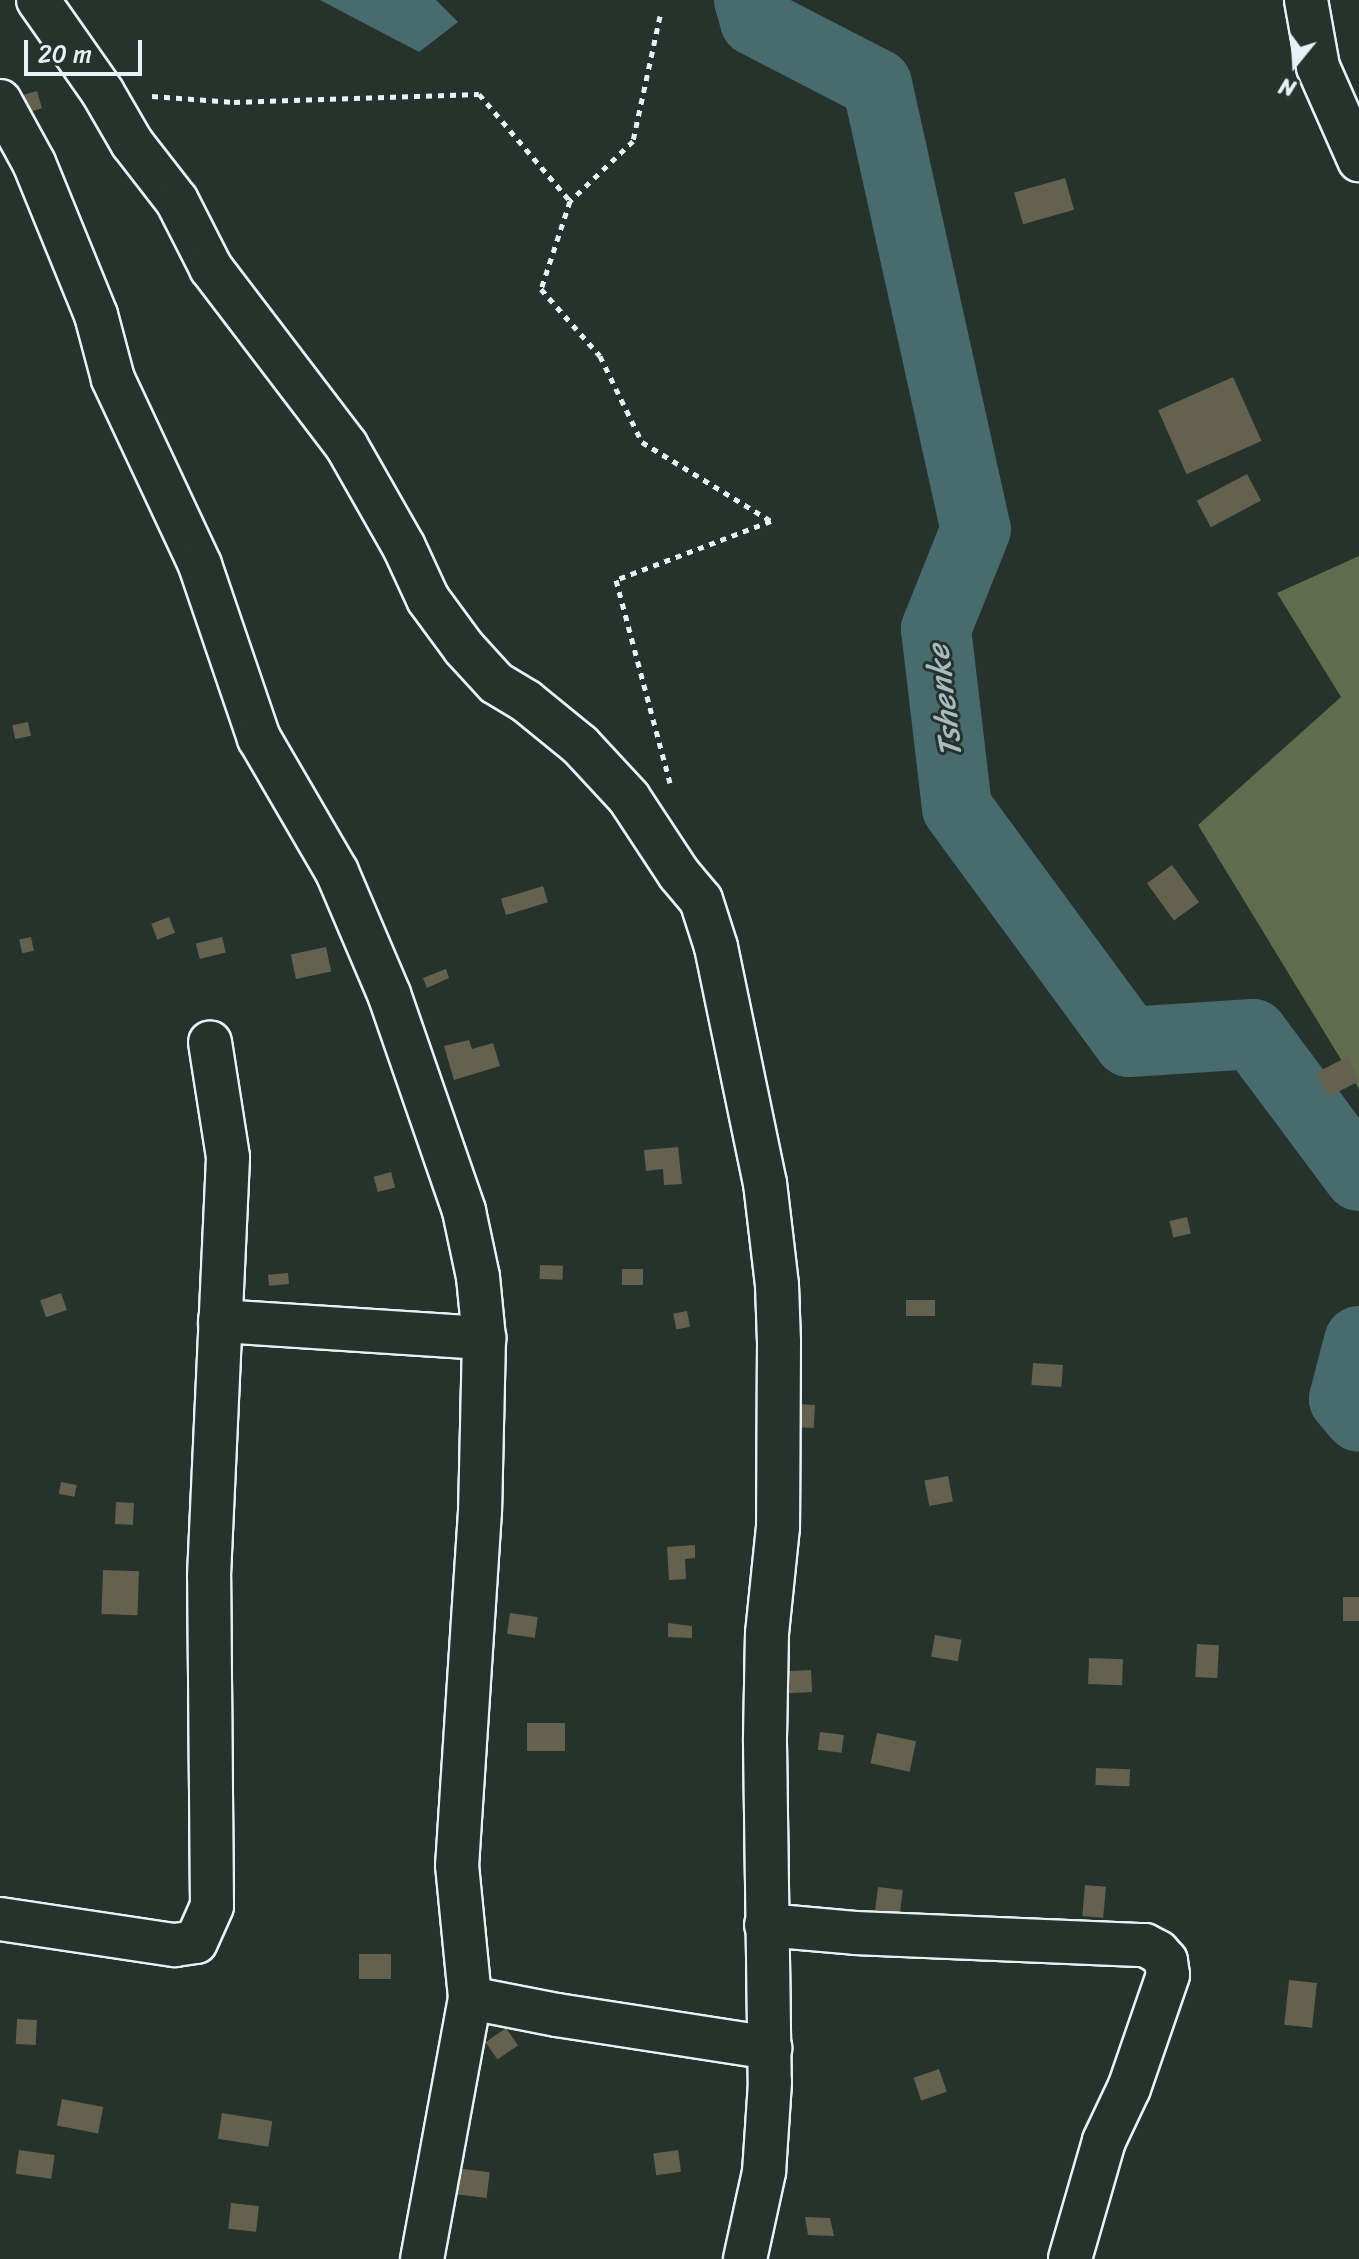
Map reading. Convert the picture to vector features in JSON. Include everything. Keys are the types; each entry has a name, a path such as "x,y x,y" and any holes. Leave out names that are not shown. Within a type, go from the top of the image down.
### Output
{"street":[{"path":"38,0 103,93 132,143 177,201 211,268 265,344 346,445 404,547 428,599 464,648 496,683 526,701 580,745 629,798 679,874 701,900 716,947 765,1183 777,1285 778,1527 767,1633 766,1925 770,2048 764,2172 745,2259"},
{"path":"1306,0 1318,67 1359,160"},
{"path":"0,101 34,163 96,315 113,379 200,565 259,738 337,872 389,994 464,1211 478,1277 484,1338 480,1511 457,1840 470,1998 422,2259"},
{"path":"0,1919 175,1945 196,1942 212,1906 209,1576 228,1157 210,1042"},
{"path":"220,1321 484,1338"},
{"path":"766,1925 898,1935 1145,1945 1158,1952 1166,1961 1168,1975 1129,2088 1104,2141 1070,2259"},
{"path":"470,1998 557,2015 770,2048"}],"path":[{"path":"660,16 633,141 570,201 541,289 600,356 642,442 771,521 616,580 673,793"},
{"path":"103,93 234,102 479,94 570,201"}],"green space":[{"path":"1359,556 1359,1089 1198,825 1341,697 1277,593"}],"water":[{"path":"320,0 436,0 458,22 419,52"}],"building":[{"path":"37,91 42,108 29,112 24,95"},
{"path":"1065,178 1074,210 1023,224 1014,193"},
{"path":"1233,377 1261,441 1187,474 1158,410"},
{"path":"1247,474 1261,500 1211,527 1197,501"},
{"path":"28,722 31,736 15,739 12,725"},
{"path":"1172,865 1199,902 1174,920 1147,883"},
{"path":"543,886 548,902 506,915 501,899"},
{"path":"169,917 175,933 157,940 151,924"},
{"path":"31,937 34,951 22,953 19,939"},
{"path":"222,937 226,953 200,959 196,944"},
{"path":"326,947 331,971 296,979 291,954"},
{"path":"446,969 449,978 427,988 423,978"},
{"path":"469,1040 472,1049 493,1043 500,1066 454,1080 444,1046"},
{"path":"1347,1057 1359,1081 1329,1096 1317,1072"},
{"path":"678,1147 682,1184 664,1185 663,1169 646,1171 644,1150"},
{"path":"391,1172 395,1187 378,1192 374,1177"},
{"path":"1187,1217 1191,1234 1173,1238 1169,1221"},
{"path":"540,1265 563,1266 562,1280 540,1279"},
{"path":"622,1269 643,1269 643,1285 622,1285"},
{"path":"288,1273 289,1284 269,1286 268,1275"},
{"path":"61,1293 67,1310 46,1317 40,1300"},
{"path":"906,1300 935,1300 935,1316 906,1316"},
{"path":"687,1311 690,1327 676,1329 673,1314"},
{"path":"1033,1363 1063,1365 1061,1387 1031,1385"},
{"path":"797,1404 815,1405 814,1428 796,1427"},
{"path":"948,1476 953,1502 929,1506 924,1481"},
{"path":"61,1482 77,1485 74,1497 59,1494"},
{"path":"116,1502 134,1503 133,1525 115,1524"},
{"path":"695,1545 695,1558 685,1559 686,1579 669,1580 667,1547"},
{"path":"103,1570 139,1571 137,1615 101,1614"},
{"path":"1343,1597 1359,1597 1359,1621 1343,1621"},
{"path":"510,1613 538,1617 535,1638 507,1634"},
{"path":"668,1623 692,1626 692,1638 668,1637"},
{"path":"935,1635 962,1640 958,1661 931,1657"},
{"path":"1197,1644 1219,1645 1217,1678 1195,1677"},
{"path":"1089,1658 1123,1659 1122,1685 1088,1684"},
{"path":"811,1670 812,1692 787,1693 786,1671"},
{"path":"527,1723 565,1723 565,1751 527,1751"},
{"path":"820,1732 844,1735 842,1753 818,1750"},
{"path":"877,1733 916,1741 910,1772 871,1763"},
{"path":"1096,1768 1130,1769 1129,1786 1095,1785"},
{"path":"1085,1885 1106,1887 1103,1918 1082,1916"},
{"path":"878,1887 903,1890 900,1917 875,1914"},
{"path":"359,1954 391,1954 391,1979 359,1979"},
{"path":"1289,1980 1317,1983 1312,2028 1284,2025"},
{"path":"17,2019 37,2020 36,2045 16,2044"},
{"path":"506,2028 518,2045 498,2060 486,2042"},
{"path":"939,2069 947,2092 921,2100 913,2078"},
{"path":"62,2099 103,2107 98,2134 57,2126"},
{"path":"222,2113 272,2121 268,2147 218,2139"},
{"path":"19,2150 55,2155 51,2179 16,2174"},
{"path":"678,2150 681,2172 656,2175 653,2153"},
{"path":"455,2168 490,2172 487,2198 452,2194"},
{"path":"231,2203 259,2206 256,2232 228,2229"},
{"path":"805,2217 830,2218 834,2236 808,2235"}],"waterway":[{"name":"Tshenke","path":"749,0 755,21 877,84 976,529 936,629 957,808 1129,1042 1253,1034 1359,1176"},
{"name":"Tshenke","path":"1359,1341 1344,1399 1359,1417"}]}
